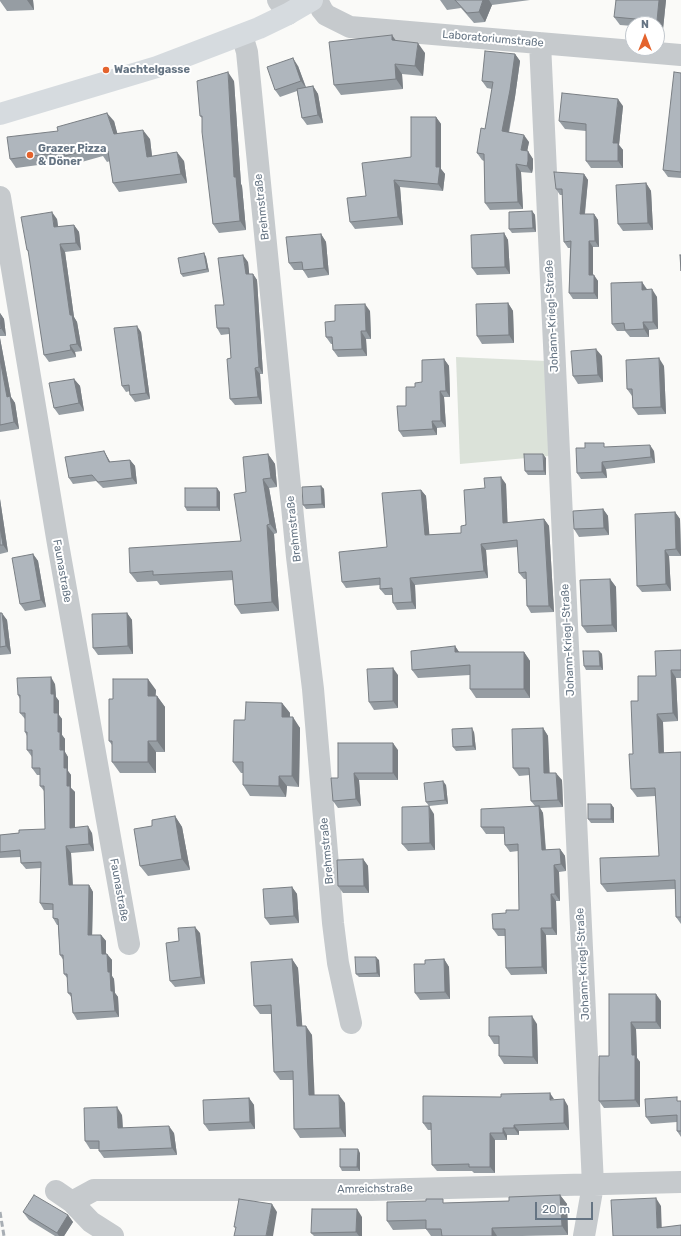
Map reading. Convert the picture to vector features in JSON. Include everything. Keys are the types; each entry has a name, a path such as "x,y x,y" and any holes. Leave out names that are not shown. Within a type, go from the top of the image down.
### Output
{"main road":[{"path":"0,114 157,67 242,35 283,7 312,0"}],"street":[{"name":"Laboratoriumstraße","path":"317,0 326,15 350,27 681,55"},
{"name":"Brehmstraße","path":"242,35 247,52 297,557 313,690 333,923 338,963 351,1023"},
{"name":"Johann-Kriegl-Straße","path":"540,43 593,1185 584,1236"},
{"name":"Faunastraße","path":"0,197 56,537 129,944"},
{"name":"Amreichstraße","path":"92,1229 64,1197 94,1190 371,1190 681,1182"},
{"path":"92,1229 113,1236"}],"shaded area":[{"path":"456,357 546,361 549,456 460,464"}],"building":[{"path":"455,0 483,0 479,12 467,13"},
{"path":"616,0 659,0 657,16 625,16 625,18 614,17"},
{"path":"392,35 392,40 418,43 415,66 395,64 396,79 334,85 329,42"},
{"path":"485,51 515,54 502,131 524,135 521,150 528,151 527,166 516,164 518,202 485,203 484,154 477,153 481,128 485,129 493,82 482,81"},
{"path":"293,58 301,81 275,90 267,67"},
{"path":"228,72 234,177 236,177 240,221 213,224 197,81"},
{"path":"674,72 681,73 681,172 663,170"},
{"path":"313,86 318,115 302,118 297,89"},
{"path":"562,93 618,99 613,143 618,143 618,161 586,161 586,124 559,121"},
{"path":"107,113 114,134 143,130 147,157 177,152 181,174 113,183 108,151 101,153 99,146 65,156 63,152 10,159 7,137 58,131 57,127"},
{"path":"411,117 436,117 436,167 440,167 438,184 394,180 398,217 350,222 347,198 366,196 362,163 411,157"},
{"path":"554,172 584,174 580,214 594,214 595,241 589,241 589,275 594,275 594,293 569,293 571,241 564,242 562,189 556,189"},
{"path":"646,183 648,223 618,224 616,185"},
{"path":"532,211 533,228 509,229 509,212"},
{"path":"52,212 54,227 74,225 76,243 60,244 70,315 72,315 77,344 70,345 71,350 44,355 28,250 21,217"},
{"path":"504,233 505,267 472,268 471,235"},
{"path":"321,234 324,268 303,270 302,262 289,263 286,237"},
{"path":"204,253 207,269 181,274 178,258"},
{"path":"243,255 246,274 253,274 259,367 255,368 258,397 230,399 227,359 231,358 229,328 217,328 215,305 224,305 218,258"},
{"path":"642,282 642,290 652,289 653,322 643,322 644,329 625,330 624,323 612,324 611,283"},
{"path":"508,303 509,335 477,336 476,304"},
{"path":"365,304 366,331 361,331 362,349 333,350 332,337 326,337 325,322 335,321 335,305"},
{"path":"137,326 146,393 130,395 129,385 122,386 114,328"},
{"path":"596,349 598,375 573,376 571,351"},
{"path":"659,358 661,407 633,408 632,389 627,389 626,360"},
{"path":"0,359 7,397 10,396 14,422 0,425"},
{"path":"444,359 446,391 440,391 441,421 432,421 433,429 399,431 397,406 406,406 406,387 415,387 415,383 422,382 422,360"},
{"path":"74,379 79,403 54,408 49,383"},
{"path":"585,443 604,443 604,447 650,445 651,457 602,462 602,472 577,473 576,448 585,448"},
{"path":"104,451 109,462 130,460 132,478 98,482 92,475 69,478 65,457"},
{"path":"268,454 271,478 263,479 270,524 267,525 272,602 235,605 232,571 153,575 153,571 130,573 129,548 241,541 234,494 246,492 243,457"},
{"path":"524,454 543,454 544,471 525,471"},
{"path":"501,477 503,523 544,519 549,606 527,606 526,572 519,573 517,540 481,544 484,571 410,578 412,602 393,603 392,588 380,589 380,578 342,582 339,552 387,547 382,493 421,490 425,535 461,533 461,526 466,525 464,490 485,488 484,478"},
{"path":"321,486 322,504 303,505 302,487"},
{"path":"185,488 217,488 217,507 185,507"},
{"path":"603,509 604,528 574,529 573,511"},
{"path":"675,512 676,549 665,550 666,584 637,586 635,514"},
{"path":"0,527 3,545 0,545"},
{"path":"33,554 41,600 20,604 12,558"},
{"path":"610,579 612,625 582,626 580,580"},
{"path":"0,613 2,613 6,646 0,647"},
{"path":"127,613 128,646 93,648 92,614"},
{"path":"455,646 455,652 524,652 524,689 470,689 470,665 412,670 411,651"},
{"path":"681,650 681,670 671,670 673,713 657,714 659,753 681,752 681,917 676,917 675,880 601,884 600,858 659,856 655,788 631,789 629,754 633,754 631,701 638,701 638,676 656,676 655,651"},
{"path":"583,651 599,651 600,666 584,666"},
{"path":"393,668 393,701 369,702 367,669"},
{"path":"51,677 51,694 54,694 54,713 58,713 60,750 64,750 64,768 67,768 67,786 70,786 70,828 88,826 89,844 66,846 69,885 89,885 88,935 101,935 102,954 107,954 108,972 110,972 111,991 113,991 115,1011 73,1013 71,993 68,993 67,974 64,974 63,955 60,955 58,919 53,918 53,904 40,903 41,862 21,863 20,850 0,852 0,835 19,833 19,830 45,829 44,786 40,786 40,768 32,768 32,750 27,750 25,713 20,713 20,695 18,695 17,678"},
{"path":"113,679 148,679 148,696 157,696 157,741 148,741 148,762 112,762 112,741 109,741 109,699 113,699"},
{"path":"246,702 282,703 282,717 293,717 292,776 279,776 279,786 243,785 243,762 233,762 234,720 245,720"},
{"path":"472,728 473,746 453,747 452,729"},
{"path":"543,728 544,773 556,773 558,800 531,801 529,768 513,768 512,729"},
{"path":"338,743 393,743 393,773 354,773 356,799 333,801 331,778 338,778"},
{"path":"443,781 445,800 426,802 424,783"},
{"path":"588,804 611,804 611,819 588,819"},
{"path":"429,806 430,843 402,844 402,807"},
{"path":"539,806 542,850 560,849 561,864 554,865 555,894 551,894 552,928 541,928 542,967 506,968 505,929 493,929 492,914 506,913 506,910 519,910 518,844 505,845 504,827 481,827 481,809"},
{"path":"175,816 182,859 140,866 134,829 152,826 152,820"},
{"path":"363,859 364,886 338,886 337,860"},
{"path":"292,887 294,916 265,918 263,889"},
{"path":"195,927 201,977 170,981 166,943 179,941 178,928"},
{"path":"355,957 376,957 377,973 356,974"},
{"path":"292,959 297,1026 306,1026 309,1095 339,1095 340,1128 294,1129 293,1071 274,1072 271,1005 254,1006 251,962"},
{"path":"444,959 445,992 415,993 414,964 425,964 425,960"},
{"path":"609,994 656,994 656,1022 631,1022 632,1055 635,1055 635,1100 599,1101 599,1056 609,1056"},
{"path":"532,1016 533,1057 499,1056 499,1036 489,1036 489,1017"},
{"path":"550,1093 550,1100 564,1099 564,1123 514,1125 514,1128 503,1128 503,1133 490,1133 490,1167 469,1167 469,1164 432,1165 431,1123 423,1123 423,1096 501,1097 501,1094"},
{"path":"677,1097 677,1101 681,1101 681,1131 677,1131 677,1115 646,1117 645,1099"},
{"path":"249,1098 250,1122 204,1124 203,1100"},
{"path":"117,1107 118,1128 169,1126 172,1148 99,1151 99,1141 85,1141 84,1108"},
{"path":"340,1149 358,1149 357,1167 340,1167"},
{"path":"34,1195 68,1215 57,1233 23,1212"},
{"path":"560,1195 562,1226 492,1228 492,1236 442,1236 441,1229 426,1229 426,1220 387,1221 387,1202 426,1201 426,1199 443,1199 443,1203 509,1201 509,1197"},
{"path":"656,1198 657,1228 681,1225 681,1236 613,1236 611,1200"},
{"path":"239,1199 272,1204 266,1236 234,1236 236,1227 234,1227"},
{"path":"312,1209 357,1209 356,1232 311,1233"}],"railway":[{"path":"0,1212 4,1236"}],"place":[{"name":"Wachtelgasse","path":"106,70"},
{"name":"Grazer Pizza & Döner","path":"30,155"}]}
